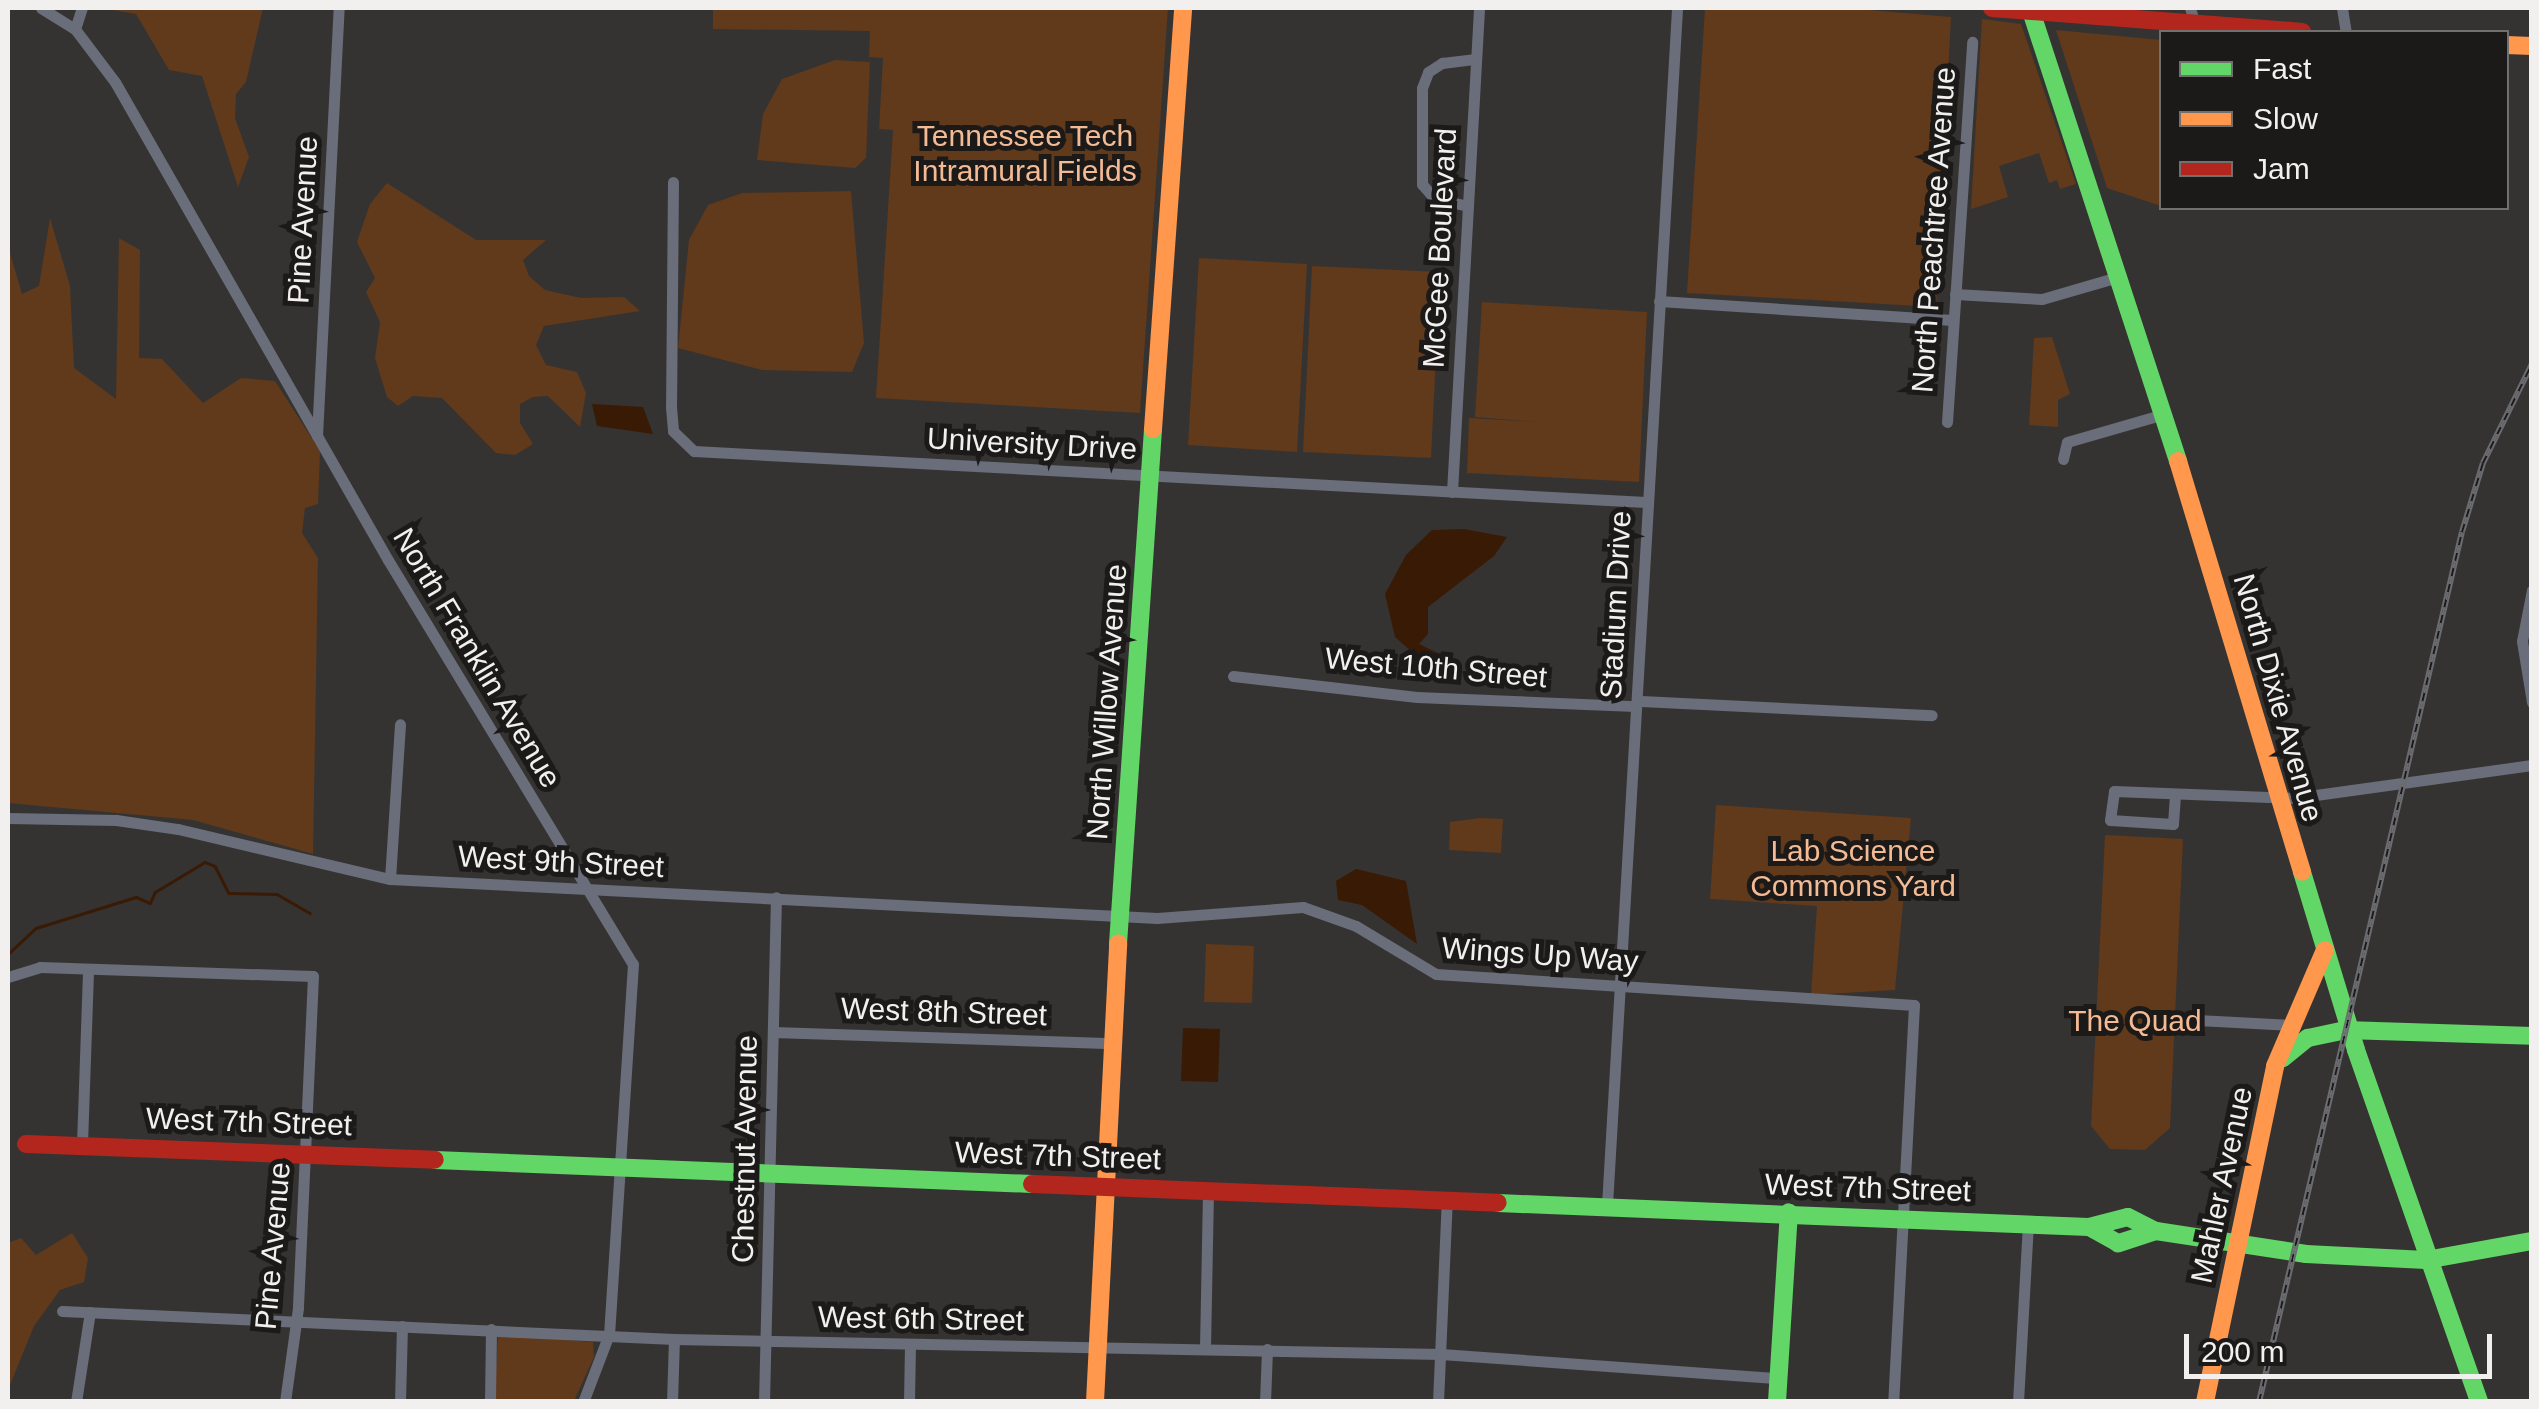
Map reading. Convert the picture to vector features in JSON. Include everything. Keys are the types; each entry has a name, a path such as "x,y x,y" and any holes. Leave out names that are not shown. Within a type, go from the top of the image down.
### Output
{"street":[{"name":"North Franklin Avenue","path":"41,8 75,29 115,82 317,436 633,964 624,1165 609,1334 583,1402"},
{"path":"75,29 82,8"},
{"name":"Pine Avenue","path":"317,436 339,8"},
{"name":"North Willow Avenue","path":"1095,1402 1119,916 1183,8"},
{"name":"McGee Boulevard","path":"1452,492 1479,8"},
{"name":"Stadium Drive","path":"1607,1205 1678,8"},
{"path":"1992,8 2192,16 2288,30"},
{"name":"North Dixie Avenue","path":"2031,10 2121,276 2350,1031 2426,1260 2479,1402"},
{"name":"North Peachtree Avenue","path":"1947,422 1972,42"},
{"path":"1468,206 1434,198 1422,184 1422,88 1428,72 1442,63 1476,59"},
{"name":"University Drive","path":"674,182 671,407 681,444 718,454 1646,502"},
{"path":"1955,294 2042,299 2121,276"},
{"path":"1658,301 1952,320"},
{"path":"2063,460 2068,442 2164,414"},
{"path":"2532,590 2522,642 2532,702"},
{"name":"West 10th Street","path":"1233,676 1417,697 1932,715"},
{"path":"390,879 400,724"},
{"path":"2175,795 2173,824 2110,820 2112,791 2279,799 2532,764"},
{"name":"West 9th Street","path":"8,818 116,820 178,830 390,879 1119,916"},
{"name":"Chestnut Avenue","path":"764,1402 776,897"},
{"name":"Wings Up Way","path":"1119,916 1188,918 1303,907 1356,926 1423,972 1914,1005 1903,1217"},
{"path":"2276,1066 2326,949"},
{"path":"8,978 40,968 88,970 82,1144"},
{"name":"Pine Avenue","path":"88,970 314,976 307,1151 295,1321 284,1402"},
{"name":"Mahler Avenue","path":"2205,1402 2276,1066 2308,1038 2338,1020 2340,997"},
{"path":"2178,1019 2293,1025"},
{"path":"2308,1038 2350,1031 2532,1036"},
{"name":"West 8th Street","path":"772,1032 1113,1043"},
{"name":"West 7th Street","path":"26,1144 307,1151 2028,1223 2089,1227 2118,1242 2156,1232 2238,1239 2306,1254 2426,1260 2532,1240"},
{"path":"1205,1348 1208,1189"},
{"path":"1438,1402 1447,1197"},
{"path":"1777,1402 1789,1212"},
{"path":"1893,1402 1903,1217"},
{"path":"2018,1402 2028,1223"},
{"name":"West 6th Street","path":"62,1310 674,1338 1441,1354 1778,1378"},
{"path":"76,1402 90,1312"},
{"path":"400,1402 402,1326"},
{"path":"490,1402 491,1329"},
{"path":"672,1402 674,1338"},
{"path":"909,1402 910,1344"},
{"path":"1265,1402 1267,1349"}],"green space":[{"path":"102,8 263,8 246,82 236,94 235,118 249,157 238,187 202,76 169,70 136,14"},
{"name":"Tennessee Tech Intramural Fields","path":"693,8 1168,8 1140,413 876,398 893,130 879,129 883,58 869,57 870,31 713,29 713,10"},
{"path":"1705,8 1846,8 1951,17 1936,307 1687,293"},
{"path":"1982,19 2021,24 2076,184 2060,189 2057,180 2049,183 2039,153 1999,166 2008,197 1971,209"},
{"path":"2056,30 2159,40 2159,205 2107,188"},
{"path":"835,60 870,62 866,158 855,168 757,160 763,114 782,79"},
{"path":"387,183 476,240 546,240 523,260 529,276 545,290 581,298 624,297 640,311 544,326 536,345 546,365 577,372 586,393 580,427 548,396 533,397 520,404 520,423 533,444 515,455 496,453 442,398 413,396 398,406 387,397 375,358 380,322 366,292 375,278 357,242 370,204"},
{"path":"851,191 864,343 852,372 762,370 678,348 689,240 708,205 742,193"},
{"path":"50,218 70,286 74,368 116,399 119,238 140,250 139,358 162,359 203,403 241,378 275,381 320,451 318,504 305,508 302,533 318,558 313,854 193,820 8,803 8,246 22,294 39,286"},
{"path":"1199,258 1307,264 1297,452 1188,445"},
{"path":"1312,266 1440,272 1431,458 1303,452"},
{"path":"1482,302 1647,312 1639,482 1467,473 1469,418 1540,422 1475,417"},
{"path":"2052,337 2070,394 2058,400 2058,427 2029,425 2034,338"},
{"name":"Lab Science Commons Yard","path":"1716,805 1911,818 1895,990 1811,995 1817,906 1710,899"},
{"path":"1503,819 1501,853 1449,850 1450,822"},
{"name":"The Quad","path":"2105,835 2183,839 2170,1128 2145,1150 2110,1149 2091,1126"},
{"path":"1206,944 1254,946 1252,1003 1204,1002"},
{"path":"72,1233 88,1258 84,1282 60,1290 34,1326 8,1390 8,1243 21,1238 36,1255"},
{"path":"498,1335 593,1342 594,1357 574,1401 494,1402"}],"shaded area":[{"path":"592,404 643,407 653,434 597,426"},
{"path":"1464,529 1507,537 1494,556 1428,607 1428,634 1419,644 1450,659 1428,666 1395,637 1385,594 1406,555 1432,530"},
{"path":"1356,869 1406,881 1417,944 1362,905 1338,900 1336,881"},
{"path":"1183,1028 1220,1029 1218,1082 1181,1081"}],"waterway":[{"path":"8,954 36,928 136,897 150,903 155,892 205,862 215,866 229,893 277,894 310,913"}],"railway":[{"path":"2259,1402 2462,532 2483,463 2532,364"}],"traffic: fast":[{"path":"2030,8 2178,461"},
{"path":"1118,944 1153,429"},
{"path":"2302,872 2356,1050 2479,1402"},
{"path":"2283,1058 2308,1038 2345,1030 2532,1036"},
{"path":"435,1160 1032,1184"},
{"path":"1498,1203 2089,1227 2128,1217 2156,1231 2118,1243 2089,1227"},
{"path":"1777,1402 1789,1212"},
{"path":"2156,1231 2306,1254 2426,1260 2532,1241"}],"traffic: slow":[{"path":"1153,429 1183,8"},
{"path":"2509,45 2532,46"},
{"path":"2178,461 2302,872"},
{"path":"1095,1402 1118,944"},
{"path":"2205,1402 2275,1066 2325,950"}],"traffic: jam":[{"path":"1992,8 2276,30"},
{"path":"26,1144 435,1160"},
{"path":"1032,1184 1498,1203"}]}
